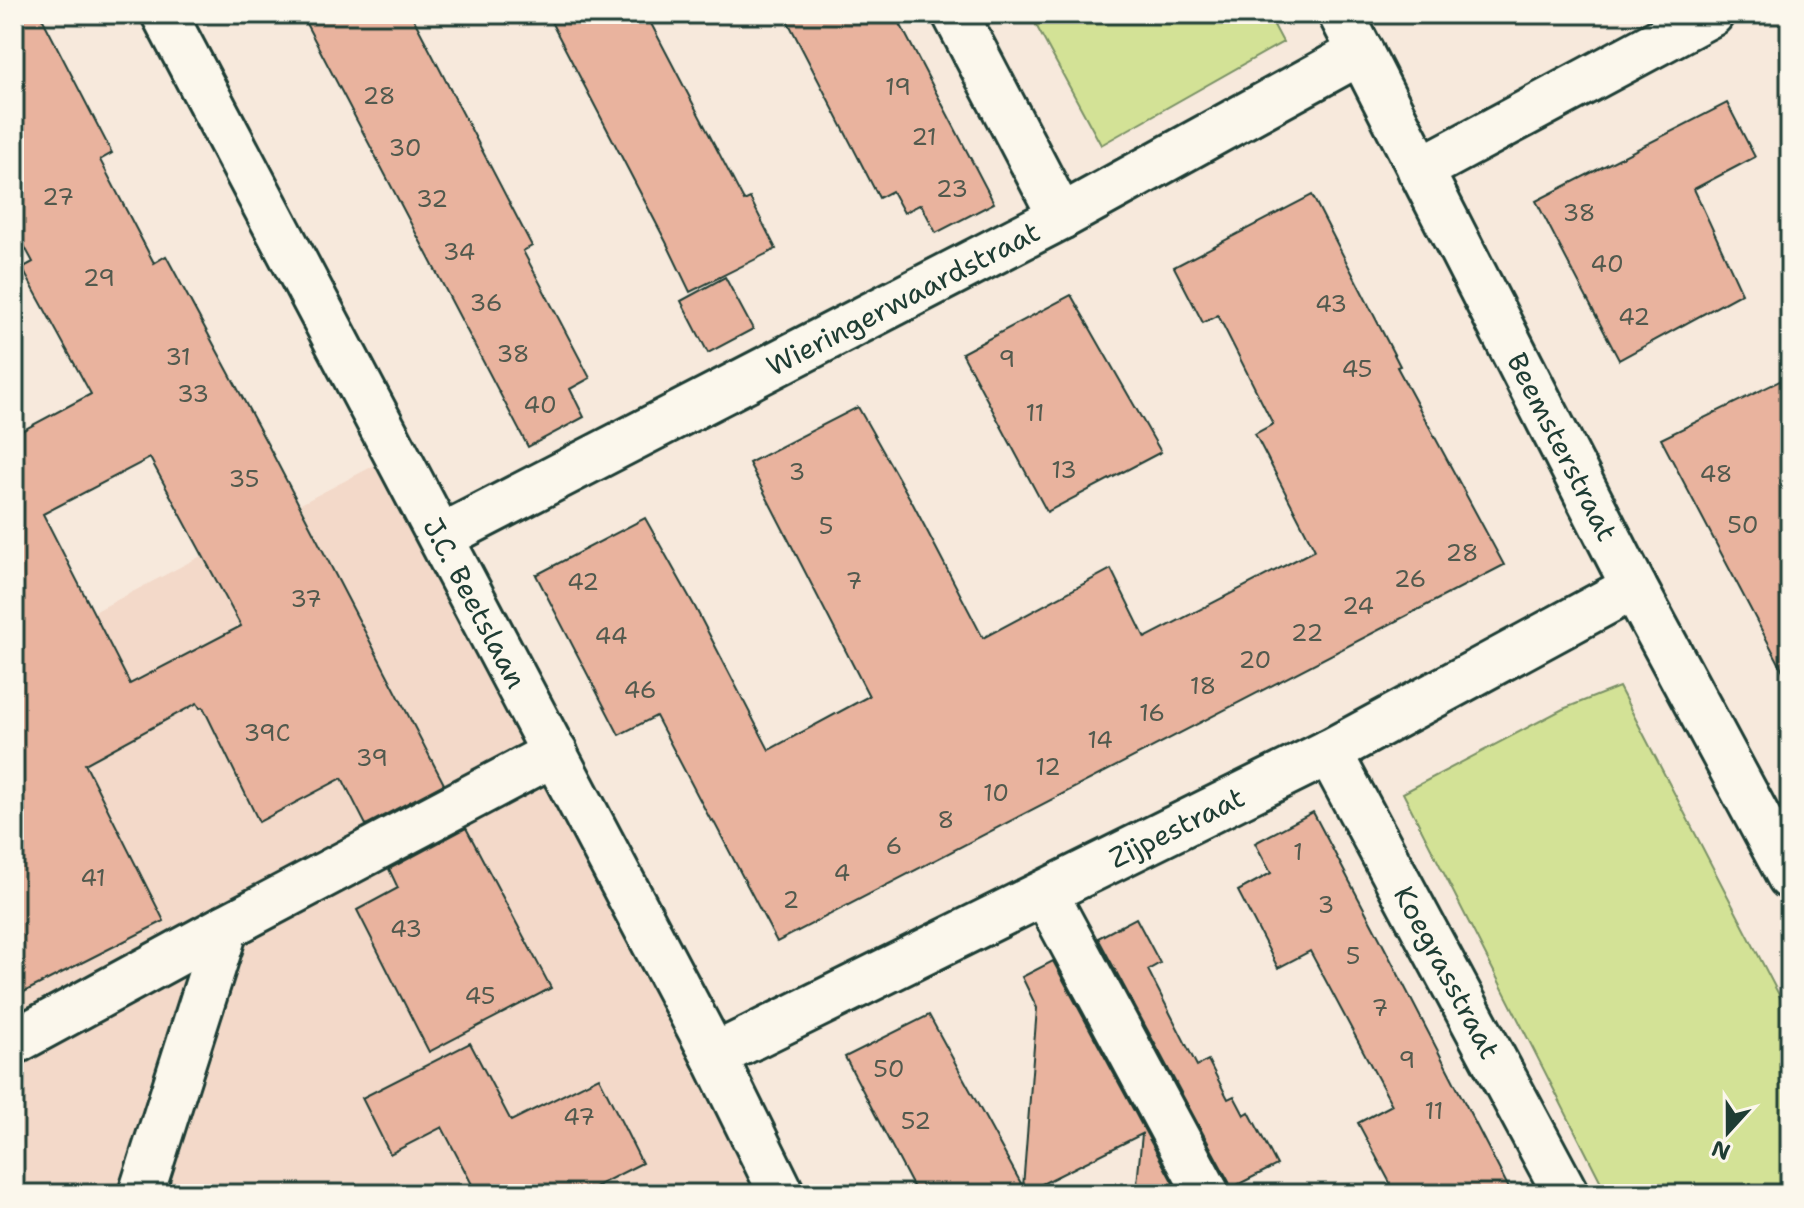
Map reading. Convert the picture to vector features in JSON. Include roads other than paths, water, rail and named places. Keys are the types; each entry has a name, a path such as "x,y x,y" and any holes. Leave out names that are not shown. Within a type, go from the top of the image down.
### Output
{"street":[{"name":"J.C. Beetslaan","path":"164,14 714,1056 782,1194"},
{"path":"955,14 1061,217"},
{"name":"Beemsterstraat","path":"1341,14 1634,587 1790,877"},
{"path":"1420,170 1711,14"},
{"name":"Wieringerwaardstraat","path":"441,537 1061,217 1361,52"},
{"name":"Zijpestraat","path":"714,1056 1329,752 1634,587"},
{"name":"Koegrasstraat","path":"1329,752 1566,1194"},
{"path":"14,1042 555,753"},
{"path":"1045,893 1207,1194"},
{"path":"141,1194 226,927"}]}
